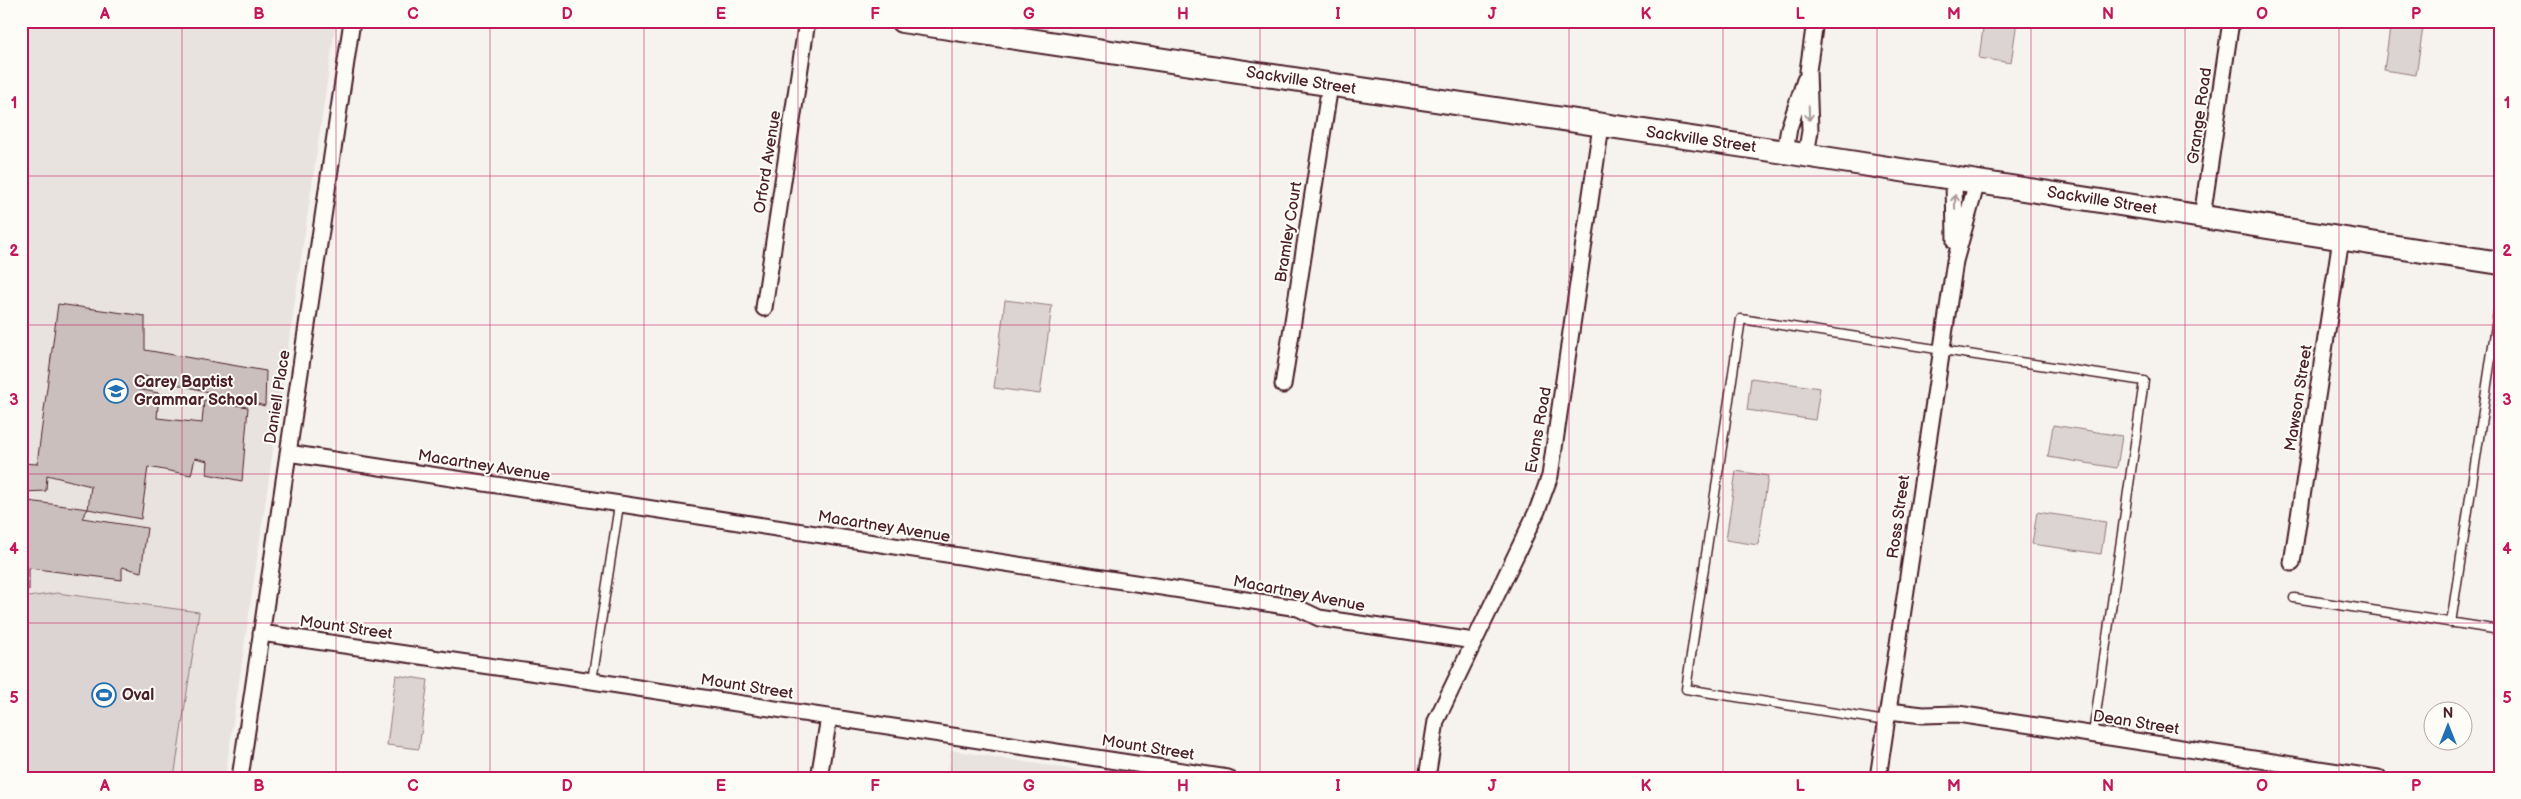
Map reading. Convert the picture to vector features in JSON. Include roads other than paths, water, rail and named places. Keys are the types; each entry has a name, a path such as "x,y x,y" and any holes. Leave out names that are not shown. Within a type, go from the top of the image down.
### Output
{"street":[{"name":"Daniell Place","path":"240,778 352,21"},
{"name":"Orford Avenue","path":"764,308 806,21"},
{"name":"Sackville Street","path":"902,21 1601,126 1796,153 2500,262"},
{"path":"1796,153 1810,131 1808,72 1815,21"},
{"name":"Grange Road","path":"2202,217 2232,21"},
{"path":"1796,153 1789,128 1808,72"},
{"name":"Bramley Court","path":"1283,385 1330,85"},
{"name":"Evans Road","path":"1427,778 1435,724 1536,511 1553,466 1601,126"},
{"name":"Ross Street","path":"1954,178 1955,261"},
{"name":"Ross Street","path":"1878,778 1955,261 1977,182"},
{"name":"Mawson Street","path":"2292,564 2341,238"},
{"name":"Macartney Avenue","path":"288,453 1298,608 1319,618 1474,641"},
{"name":"Mount Street","path":"260,633 592,681 1228,778"},
{"name":"Dean Street","path":"1887,716 1958,714 2378,778"},
{"path":"819,778 828,718"}],"lane":[{"path":"2451,623 2500,299"},
{"path":"1887,716 1686,689 1741,319 2144,381 2093,734"},
{"path":"592,681 620,505"},
{"path":"2294,598 2500,630"}],"place":[{"name":"Carey Baptist Grammar School","path":"116,391"},
{"name":"Oval","path":"104,695"}]}
